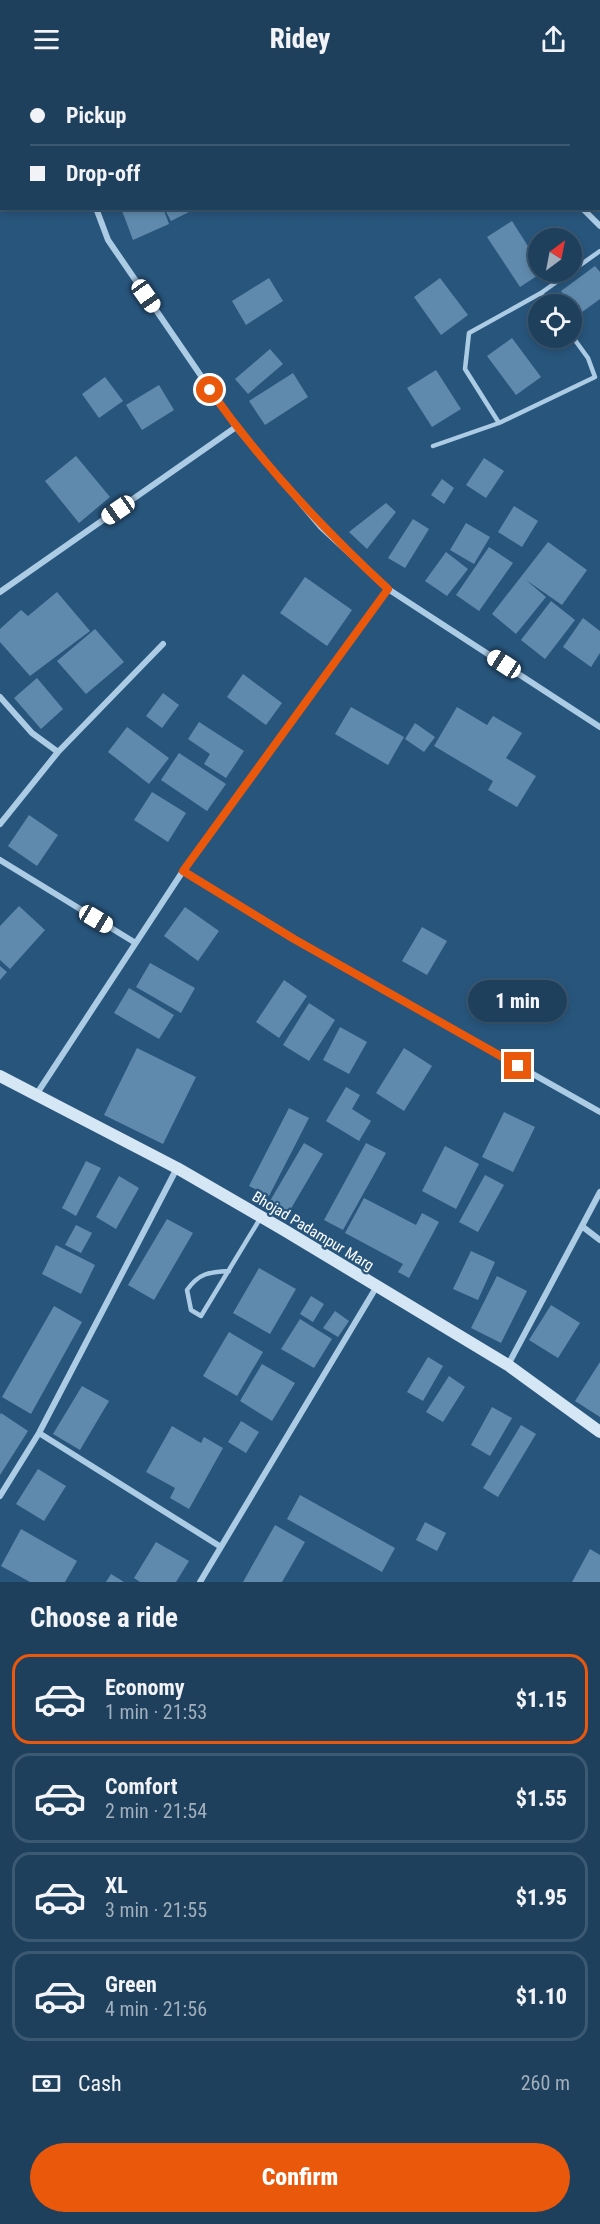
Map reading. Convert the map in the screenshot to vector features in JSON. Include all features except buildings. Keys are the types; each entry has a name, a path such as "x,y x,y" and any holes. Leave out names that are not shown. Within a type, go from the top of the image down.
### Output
{"street":[{"path":"97,210 108,240 236,428 321,526 388,589 600,727"},
{"path":"584,210 600,226"},
{"path":"0,592 236,428"},
{"path":"35,1095 183,871 388,589"},
{"path":"0,824 58,752 163,644"},
{"path":"0,697 32,734 58,752"},
{"path":"0,860 134,942"},
{"path":"183,871 294,939 600,1112"},
{"name":"Bhojad Padampur Marg","path":"0,1076 177,1168 261,1217 508,1365 600,1432"},
{"path":"0,1494 39,1433 177,1168"},
{"path":"508,1365 600,1192"},
{"path":"583,1227 600,1240"},
{"path":"200,1582 377,1286"},
{"path":"39,1433 221,1547"}],"lane":[{"path":"593,220 600,214"},
{"path":"499,423 465,369 470,333 541,293 600,251"},
{"path":"433,446 499,423 595,377 588,358 581,348"},
{"path":"228,1271 207,1272 195,1279 187,1290 190,1310 201,1316 261,1217"}],"route":[{"path":"210,390 236,428 282,483 321,526 388,589 183,871 294,939 518,1066"}]}
